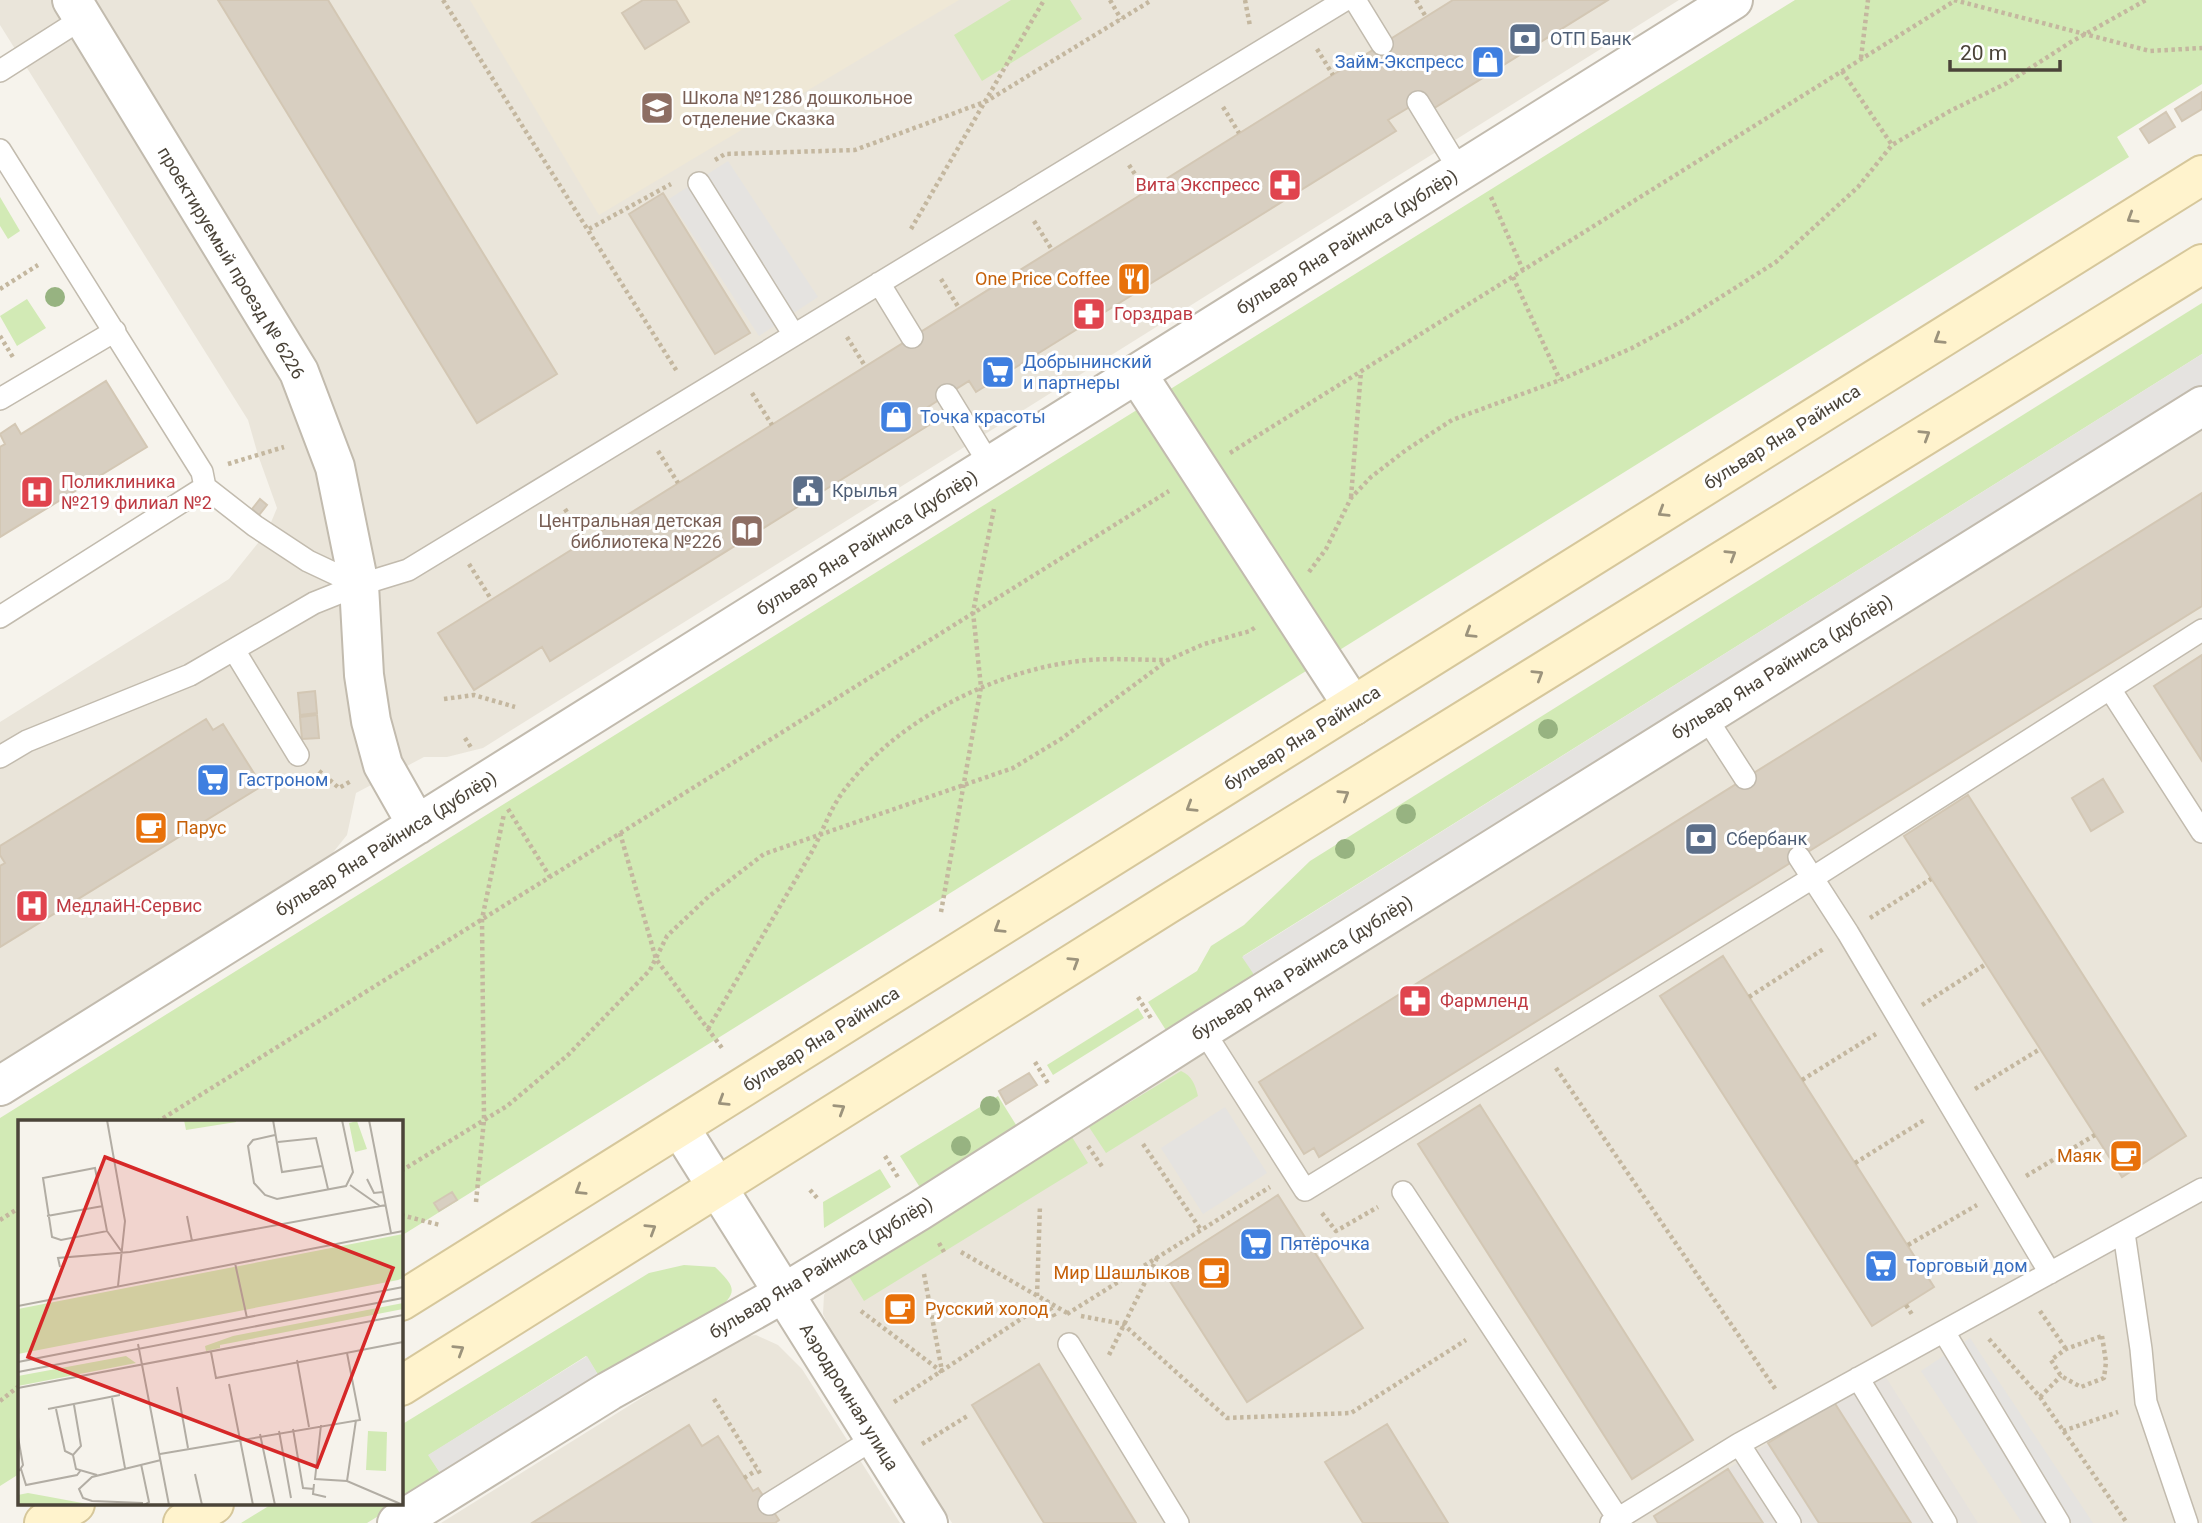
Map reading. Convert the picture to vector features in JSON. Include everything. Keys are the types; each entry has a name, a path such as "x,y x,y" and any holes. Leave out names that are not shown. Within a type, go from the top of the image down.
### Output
{"main road":[{"name":"бульвар Яна Райниса","path":"402,1300 2202,175"},
{"path":"402,1385 1166,905 2202,264"},
{"path":"44,1523 72,1506"},
{"path":"183,1523 211,1506"}],"street":[{"name":"бульвар Яна Райниса (дублёр)","path":"0,1086 416,825 993,483 1137,374 1733,0"},
{"name":"проектируемый проезд № 6226","path":"77,9 299,372 335,467 359,585 364,675 371,721 383,765 416,825"},
{"path":"1137,374 1353,706"},
{"name":"бульвар Яна Райниса (дублёр)","path":"397,1523 609,1391 784,1293 919,1211 1203,1030 2202,406"},
{"name":"Аэродромная улица","path":"680,1128 928,1523"}],"lane":[{"path":"0,757 27,741 190,675 314,603 408,570 1345,0"},
{"path":"1355,0 1382,44"},
{"path":"0,71 77,9"},
{"path":"1418,102 1460,171"},
{"path":"0,150 203,479 255,526 308,561 359,585"},
{"path":"689,181 794,335"},
{"path":"879,283 912,337"},
{"path":"0,400 114,331"},
{"path":"947,395 993,483"},
{"path":"0,617 203,479"},
{"path":"1203,1030 1305,1190 1814,877 2202,630"},
{"path":"234,650 298,755"},
{"path":"2110,689 2202,832"},
{"path":"1705,716 1745,778"},
{"path":"1800,857 2050,1273"},
{"path":"1404,1192 1616,1522 1739,1444 2202,1189"},
{"path":"2124,1233 2146,1402 2187,1523"},
{"path":"1944,1332 2059,1523"},
{"path":"1069,1344 1178,1523"},
{"path":"1858,1378 1946,1523"},
{"path":"773,1502 870,1430"},
{"path":"1739,1444 1790,1523"}],"path":[{"path":"443,0 693,397"},
{"path":"879,283 1044,0"},
{"path":"1110,0 1121,19"},
{"path":"714,161 725,154 855,150 987,101 1152,0"},
{"path":"1416,0 1426,17"},
{"path":"1861,59 1868,0"},
{"path":"1228,454 1955,0 2150,51 2202,48"},
{"path":"1303,580 1326,549 1351,498 1371,477 1451,420 1560,380 1632,348 1686,319 1776,262 1858,187 1892,145 1950,111 2007,83 2146,0"},
{"path":"1842,71 1892,145"},
{"path":"589,229 689,181"},
{"path":"0,289 63,250"},
{"path":"1513,277 1560,380"},
{"path":"737,369 772,425"},
{"path":"1351,498 1361,371"},
{"path":"643,427 678,483"},
{"path":"203,479 284,447"},
{"path":"941,912 981,687 973,612 993,483"},
{"path":"549,484 585,541"},
{"path":"160,1120 1180,484"},
{"path":"455,541 491,599"},
{"path":"402,1170 507,1106 568,1055 650,970 667,936 708,897 764,854 1013,768 1061,739 1168,660 1204,644 1250,631 1266,620"},
{"path":"708,1029 844,790 886,746 945,706 981,687 1026,671 1088,660 1168,660"},
{"path":"444,699 474,695 515,707"},
{"path":"476,1202 484,1120 482,919 505,804 550,877"},
{"path":"621,833 656,959 722,1048"},
{"path":"1749,997 1931,878"},
{"path":"1802,1080 1986,964"},
{"path":"1539,1044 1792,1415"},
{"path":"1855,1163 2040,1049"},
{"path":"1908,1245 2095,1135"},
{"path":"1143,1144 1200,1230"},
{"path":"1067,1314 1270,1187 1305,1190 1336,1231 1404,1192"},
{"path":"810,1190 818,1199"},
{"path":"1037,1296 1040,1205"},
{"path":"0,1220 18,1209"},
{"path":"402,1215 440,1225"},
{"path":"961,1252 1067,1314 1123,1324 1227,1418 1351,1413 1490,1325"},
{"path":"1096,1389 1123,1324 1158,1256"},
{"path":"924,1274 942,1371"},
{"path":"2024,1287 2066,1349"},
{"path":"870,1430 942,1371 1047,1302"},
{"path":"861,1311 942,1371"},
{"path":"1970,1317 2040,1397 2127,1523"},
{"path":"2102,1336 2106,1362 2104,1378 2081,1387 2061,1376 2051,1360 2066,1349 2102,1336"},
{"path":"2040,1397 2061,1376"},
{"path":"0,1401 18,1388"},
{"path":"714,1399 773,1502"},
{"path":"2063,1431 2146,1402"},
{"path":"744,1478 757,1470"}],"shaded area":[{"path":"0,0 1679,0 483,748 447,757 424,757 356,793 347,835 323,865 0,1066 0,722 229,579 267,532 277,508 248,420 0,25"},
{"name":"Школа №1286 дошкольное отделение Сказка","path":"470,0 959,0 599,215"},
{"path":"728,161 818,297 759,336 669,199"},
{"path":"2202,354 2202,385 1257,979 1242,957"},
{"path":"2202,429 2202,1523 952,1523 830,1329 823,1314 824,1295 835,1278"},
{"path":"1225,1107 1267,1173 1203,1214 1161,1148"},
{"path":"756,1335 778,1345 802,1369 900,1523 441,1523 728,1344 741,1337"},
{"path":"1970,1338 2093,1523 2022,1523 1921,1371"},
{"path":"587,1356 600,1378 442,1476 428,1455"},
{"path":"1882,1371 1978,1523 1658,1523 1654,1516"}],"green space":[{"path":"1011,0 1070,0 1082,19 982,81 954,35"},
{"path":"1795,0 2202,0 2202,84 2117,137 2129,157 402,1235 402,1120 18,1120 18,1475 0,1486 0,1118"},
{"path":"0,197 20,231 8,239 0,226"},
{"path":"27,299 46,328 17,346 0,316"},
{"path":"2202,303 2202,354 1243,956 1257,979 1169,1035 1148,1002 1197,971 1211,946 1244,925 1310,861"},
{"path":"1138,1008 1144,1018 1053,1075 1047,1065"},
{"path":"1181,1071 1188,1075 1198,1096 1106,1153 1089,1127"},
{"path":"998,1096 1018,1128 921,1189 900,1156"},
{"path":"1072,1137 1088,1163 864,1301 848,1275"},
{"path":"880,1169 891,1187 824,1228 823,1202"},
{"path":"684,1265 715,1267 728,1281 732,1291 714,1313 600,1378 586,1356 429,1455 442,1476 402,1501 402,1424 649,1273"},
{"path":"269,1506 395,1506 367,1523 241,1523"}],"building":[{"path":"218,0 328,0 557,374 477,423"},
{"path":"643,0 676,0 689,22 645,49 622,13"},
{"path":"1453,0 1608,0 1431,110 1418,102 1388,120 1396,131 976,392 969,381 920,412 929,425 550,661 542,647 474,690 438,633"},
{"path":"2202,92 2202,109 2182,121 2175,109"},
{"path":"2166,112 2175,127 2149,143 2140,129"},
{"path":"663,193 750,333 715,354 629,214"},
{"name":"Поликлиника №219 филиал №2","path":"106,381 147,447 0,537 0,447 5,444 0,434 15,424 21,434"},
{"path":"2202,493 2202,606 1319,1157 1314,1148 1304,1154 1259,1082"},
{"path":"260,499 267,505 259,515 252,509"},
{"path":"2202,655 2202,761 2154,686"},
{"path":"315,691 317,713 300,715 298,693"},
{"path":"317,715 319,738 302,739 300,717"},
{"path":"206,719 213,730 223,724 262,786 0,947 0,866 5,863 0,855 0,846"},
{"path":"2103,779 2123,812 2091,831 2072,798"},
{"path":"1968,795 2186,1136 2122,1177 1904,836"},
{"path":"1723,956 1934,1287 1872,1326 1660,996"},
{"path":"1029,1073 1037,1085 1006,1104 999,1091"},
{"path":"1480,1105 1693,1440 1632,1479 1418,1144"},
{"path":"452,1192 457,1200 439,1211 434,1203"},
{"path":"1278,1195 1363,1328 1247,1402 1162,1269"},
{"path":"1039,1364 1136,1523 1044,1523 972,1405"},
{"path":"1834,1402 1911,1523 1819,1523 1768,1443"},
{"path":"1387,1424 1448,1523 1363,1523 1325,1462"},
{"path":"689,1425 702,1446 718,1436 753,1491 758,1488 779,1520 775,1523 532,1523"},
{"path":"1728,1469 1763,1523 1658,1523 1654,1516"}],"place":[{"name":"ОТП Банк","path":"1525,39"},
{"name":"Займ-Экспресс","path":"1488,62"},
{"name":"Школа №1286 дошкольное отделение Сказка","path":"657,108"},
{"name":"Вита Экспресс","path":"1285,185"},
{"name":"One Price Coffee","path":"1134,279"},
{"name":"Горздрав","path":"1089,314"},
{"name":"Добрынинский и партнеры","path":"998,372"},
{"name":"Точка красоты","path":"896,417"},
{"name":"Крылья","path":"808,491"},
{"name":"Поликлиника №219 филиал №2","path":"37,492"},
{"name":"Центральная детская библиотека №226","path":"747,531"},
{"name":"Гастроном","path":"213,780"},
{"name":"Парус","path":"151,828"},
{"name":"Сбербанк","path":"1701,839"},
{"name":"МедлайН-Сервис","path":"32,906"},
{"name":"Фармленд","path":"1415,1001"},
{"name":"Маяк","path":"2126,1156"},
{"name":"Пятёрочка","path":"1256,1244"},
{"name":"Торговый дом","path":"1881,1266"},
{"name":"Мир Шашлыков","path":"1214,1273"},
{"name":"Русский холод","path":"900,1309"}]}
